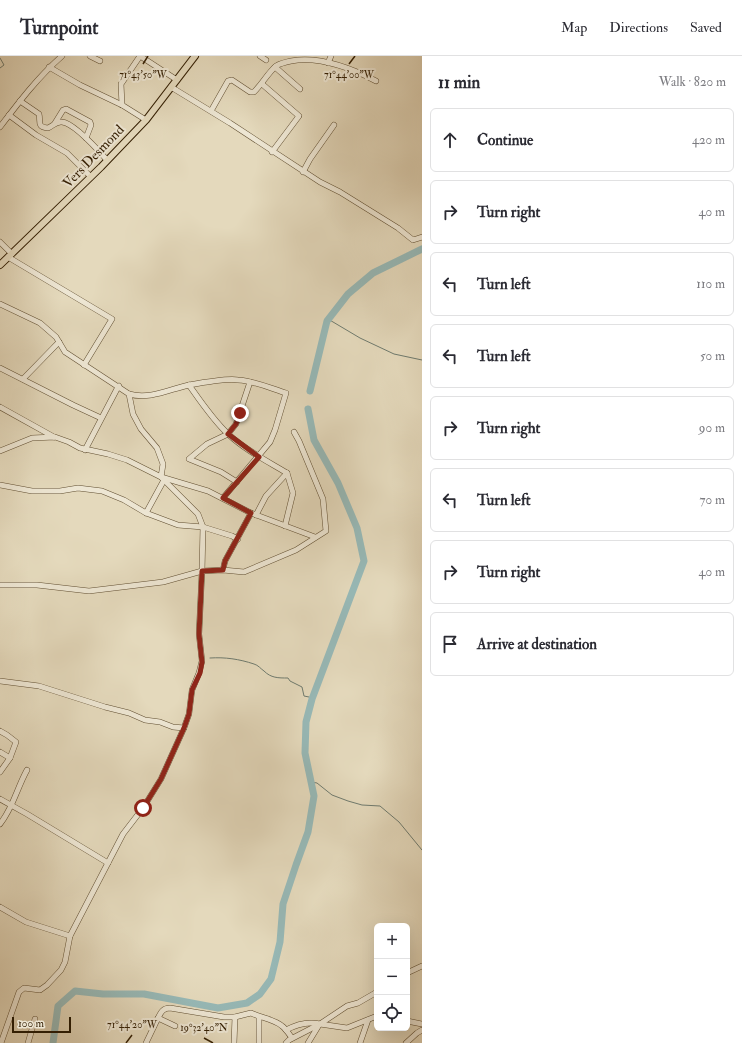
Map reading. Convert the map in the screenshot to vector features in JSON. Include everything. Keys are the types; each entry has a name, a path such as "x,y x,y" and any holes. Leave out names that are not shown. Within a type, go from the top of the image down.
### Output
{"main road":[{"name":"Vers Desmond","path":"0,266 108,160 146,120 195,56"}],"street":[{"path":"0,127 49,67 62,56"},
{"path":"90,56 100,61"},
{"path":"122,106 122,84 140,56 177,80"},
{"path":"260,56 266,60"},
{"path":"328,63 331,56"},
{"path":"211,111 230,80 250,92 254,92 275,67 281,63 300,59 316,59 345,67 376,81"},
{"path":"49,67 146,120"},
{"path":"275,67 300,89"},
{"path":"262,84 299,116 272,152"},
{"path":"171,87 211,111 303,172 398,228 413,240 422,237"},
{"path":"20,101 39,114 39,122 42,126 48,128 59,122 64,122 86,138 108,160"},
{"path":"55,124 63,110 70,110 90,122 91,125 86,138"},
{"path":"9,116 36,135 67,153 91,177"},
{"path":"303,172 310,159 334,125"},
{"path":"0,242 10,256 112,319 84,365"},
{"path":"0,304 40,323 56,338 65,352 119,386 129,394 138,397 148,396 189,385 237,379 286,393 270,442 259,457 223,498"},
{"path":"23,379 59,342"},
{"path":"0,368 101,418"},
{"path":"237,482 221,472 189,459 207,444 228,434 236,424 250,382"},
{"path":"189,385 206,410 228,434 259,457 287,473 293,493 285,526"},
{"path":"85,450 119,386"},
{"path":"129,394 133,414 141,429 157,448 163,464 162,478 146,513"},
{"path":"0,407 55,437 85,450 108,454 127,460 162,478 208,491 254,514 315,537"},
{"path":"0,585 37,585 89,591 162,582 202,571 223,570 244,572 296,550 326,531 323,499 294,432"},
{"path":"2,449 32,438 55,437"},
{"path":"223,570 225,561 254,514 266,496 287,473"},
{"path":"1,1043 19,992 24,988 40,990 47,985 65,962 70,936 123,834 143,808 161,779 189,714 192,690 200,673 202,662 199,634 203,527 198,514 162,478"},
{"path":"0,485 32,491 60,491 78,488 102,491 124,500 146,513 178,525 203,527 238,539"},
{"path":"0,681 39,686 129,713 145,720 160,722 173,727 184,728"},
{"path":"0,732 16,742 10,758 0,772"},
{"path":"0,752 10,758"},
{"path":"0,824 9,812 27,770"},
{"path":"0,799 108,862"},
{"path":"0,907 26,922 70,936"},
{"path":"410,972 422,966"},
{"path":"286,1043 292,1038 320,1024 347,1006 358,1003 374,994"},
{"path":"146,1043 164,1008 224,1017 235,1017 251,1013 278,1023 292,1038"},
{"path":"234,1043 235,1017"},
{"path":"258,1043 259,1017"},
{"path":"286,1030 295,1025 314,1022 347,1028 374,1017"},
{"path":"158,1018 175,1026"},
{"path":"28,1043 35,1019"},
{"path":"360,1043 368,1020"},
{"path":"410,1022 422,1024"},
{"path":"308,1043 320,1024"},
{"path":"406,1043 422,1030"}],"waterway":[{"path":"0,58 4,65 0,68"},
{"path":"310,391 327,321 348,294 373,273 422,249"},
{"path":"328,319 360,338 394,354 422,360"},
{"path":"53,1043 58,1006 75,991 103,994 144,994 218,1008 247,1003 260,994 271,979 280,942 283,904 308,832 314,796 305,753 306,722 312,699 364,561 357,528 338,483 314,440 308,409"},
{"path":"210,658 243,661 258,666 272,676 278,678 288,678 290,681 302,687 304,696 312,699"},
{"path":"311,782 317,783 332,795 348,801 362,805 380,806 399,822 422,850"}],"route":[{"path":"143,808 161,779 184,728 189,714 192,690 200,673 202,662 199,634 202,571 223,570 225,561 251,513 223,498 259,457 228,434 236,424 240,413"}]}
